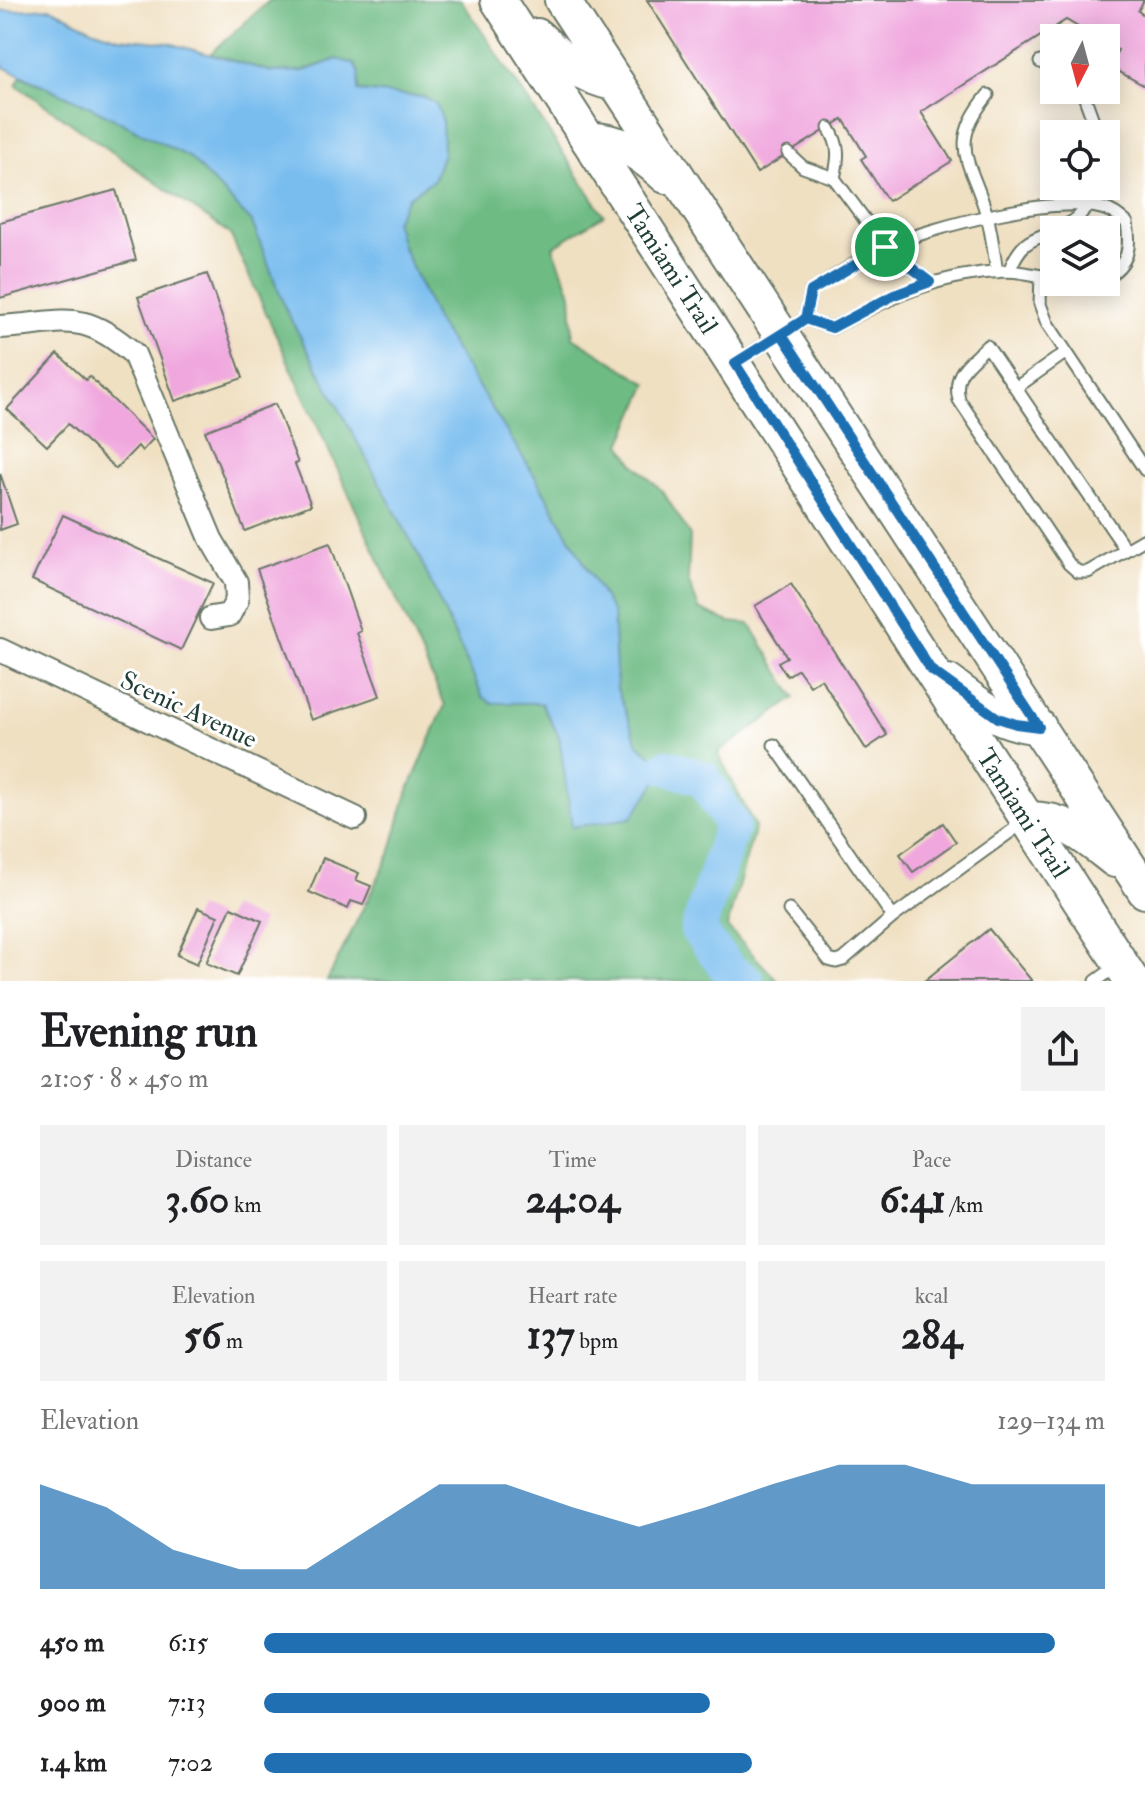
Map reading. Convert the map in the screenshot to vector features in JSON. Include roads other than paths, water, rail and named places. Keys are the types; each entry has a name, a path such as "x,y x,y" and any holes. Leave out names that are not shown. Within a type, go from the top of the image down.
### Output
{"main road":[{"name":"Tamiami Trail","path":"562,0 693,200 794,327 1039,727 1140,883"},
{"name":"Tamiami Trail","path":"499,1 1028,819 1116,975"},
{"path":"499,1 568,66 594,79 617,84"},
{"path":"588,139 612,141 638,152 693,200"},
{"path":"931,670 998,718 1039,727"},
{"path":"1028,819 1050,819 1072,827 1140,883"}],"street":[{"path":"0,327 63,321 88,323 112,335 134,354 211,539 236,582 237,600 229,615 211,618"},
{"name":"Scenic Avenue","path":"0,650 355,818"}],"lane":[{"path":"988,95 969,121 965,156 1003,271"},
{"path":"829,128 838,142 839,155 834,178"},
{"path":"788,153 803,167 834,178 885,247 930,282"},
{"path":"1079,216 1089,200"},
{"path":"794,327 811,291 885,247 987,215 1047,206 1088,205 1118,216"},
{"path":"1120,218 1127,223 1130,243 1120,266"},
{"path":"1003,271 1027,241 1040,236"},
{"path":"735,363 794,327 832,328 894,295 930,282 1003,271 1040,276"},
{"path":"1040,296 1047,323 1065,353 1145,470"},
{"path":"1126,550 987,346 960,372 955,386 959,400 1069,564 1078,572 1088,572 1126,550 1145,539"},
{"path":"1017,387 1065,353"},
{"path":"774,745 893,917"},
{"path":"789,910 829,960 843,960 893,917 1028,819"}],"water":[{"path":"51,8 92,29 119,38 169,43 272,72 304,71 337,59 354,64 359,73 358,91 424,97 436,104 442,119 443,153 433,180 408,197 395,221 402,246 436,320 536,478 613,614 617,689 638,744 667,767 631,818 572,827 559,736 541,703 493,703 483,697 417,552 286,310 252,222 189,157 0,63 0,11"}],"waterway":[{"path":"667,767 704,779 732,825 698,930 730,971 746,981"}]}
